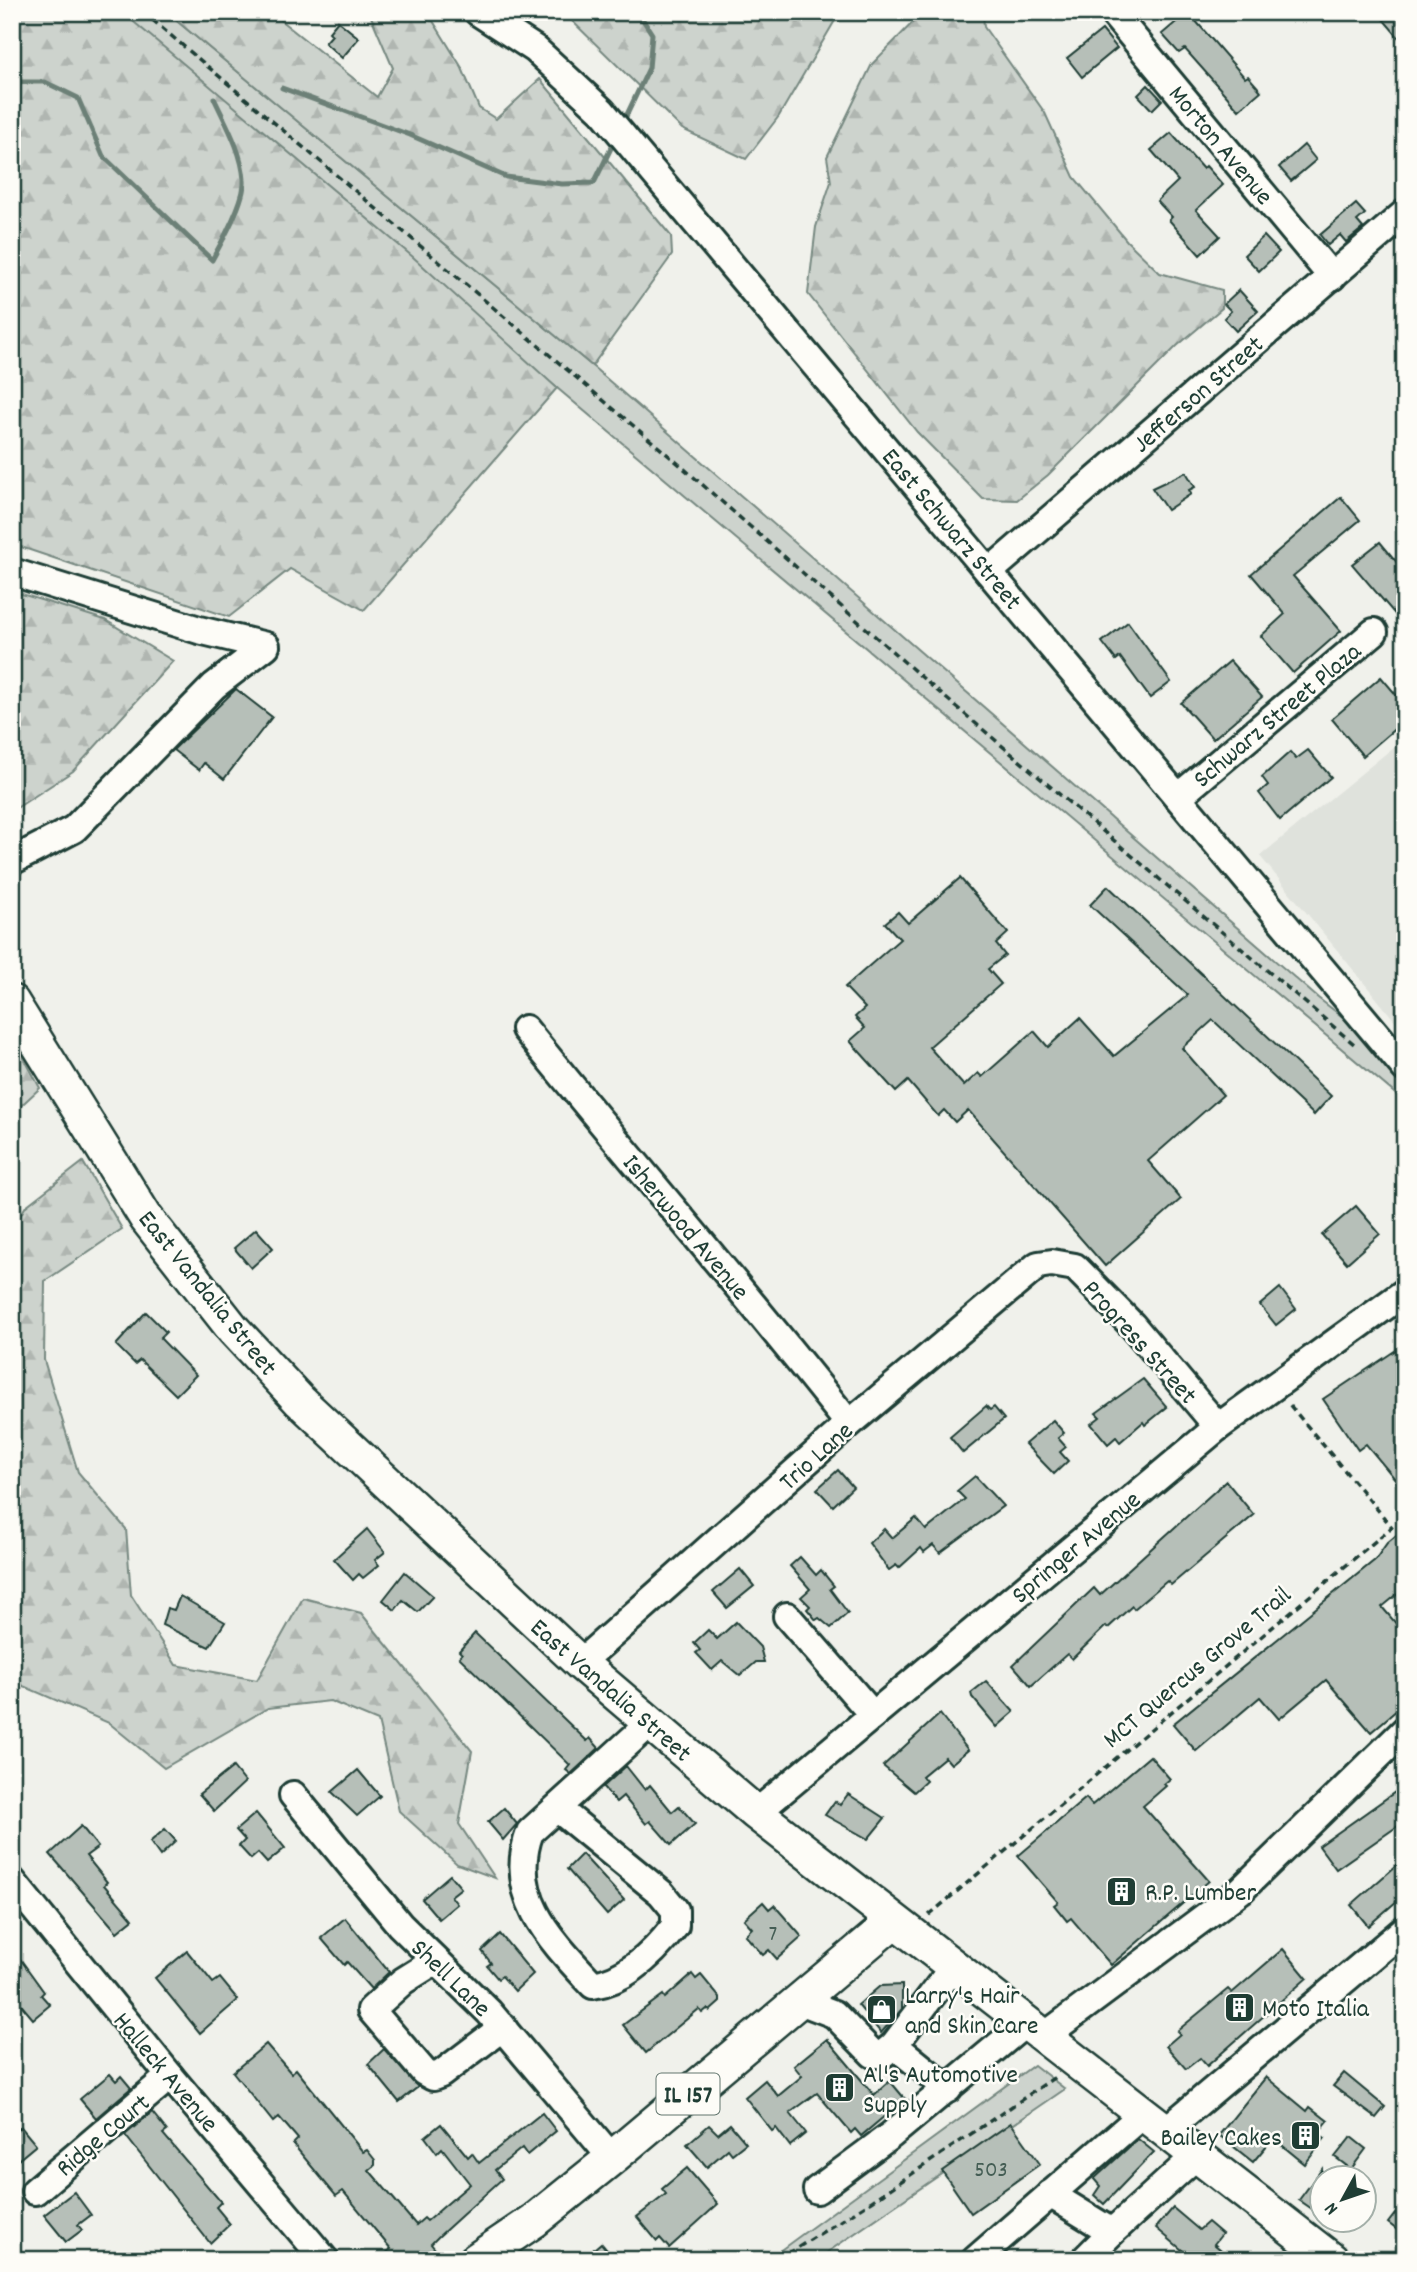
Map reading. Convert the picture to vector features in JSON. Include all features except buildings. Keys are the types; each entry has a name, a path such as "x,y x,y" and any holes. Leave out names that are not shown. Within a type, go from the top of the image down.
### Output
{"main road":[{"name":"East Vandalia Street","path":"12,1002 146,1218 233,1329 309,1410 580,1663 756,1813 1037,2028 1332,2260"},
{"name":"IL 157","path":"476,2260 535,2220 800,2001 907,1929"}],"street":[{"name":"East Schwarz Street","path":"478,12 535,49 619,131 1405,1068"},
{"name":"Morton Avenue","path":"1112,12 1332,276"},
{"name":"Jefferson Street","path":"989,572 1405,213"},
{"path":"12,572 199,630 266,646 214,686 75,829 12,861"},
{"name":"Schwarz Street Plaza","path":"1178,797 1374,632"},
{"name":"Isherwood Avenue","path":"525,1030 651,1185 772,1326 849,1424"},
{"name":"Trio Lane","path":"580,1663 849,1424 1038,1265 1059,1264"},
{"name":"Progress Street","path":"1059,1264 1075,1267 1132,1325 1218,1427"},
{"name":"Springer Avenue","path":"756,1813 1218,1427 1405,1292"},
{"path":"787,1616 873,1716"},
{"path":"557,1808 661,1893 674,1910 676,1926 662,1943 611,1983 593,1985 551,1940 533,1909 522,1874 523,1852 530,1832 649,1724"},
{"path":"817,2190 948,2089 1241,1889 1405,1730"},
{"name":"Shell Lane","path":"293,1795 400,1925 503,2027 612,2158"},
{"name":"Halleck Avenue","path":"12,1881 170,2076 325,2260"},
{"path":"975,2260 1050,2194 1155,2121 1405,1929"},
{"path":"435,1961 403,1981 371,2010 425,2072 433,2077 441,2074 503,2027"},
{"path":"800,2001 834,2014 873,2054 883,2054 894,2045 955,1965"},
{"path":"894,2045 948,2089"},
{"name":"Ridge Court","path":"35,2191 170,2076"},
{"path":"1084,2260 1197,2155"},
{"path":"1050,2194 1112,2232"}],"path":[{"path":"143,12 571,376 680,465 945,697 1362,1050"},
{"name":"MCT Quercus Grove Trail","path":"907,1929 926,1917 1392,1527 1282,1396"},
{"path":"778,2260 872,2201 1058,2074"}],"shaded area":[{"path":"1405,738 1405,1033 1260,856"}],"green space":[{"path":"12,12 122,12 413,257 557,388 364,610 290,569 229,617 12,544"},
{"path":"118,12 166,12 592,366 1318,998 1405,1065 1405,1102 557,388"},
{"path":"166,12 270,12 377,97 393,68 369,12 393,12 433,21 462,68 479,108 496,119 540,79 671,236 672,255 592,366"},
{"path":"563,12 840,12 779,116 746,159 682,129"},
{"path":"923,12 983,12 984,27 1045,113 1074,177 1127,241 1160,273 1222,290 1222,308 1177,346 1048,475 1017,500 983,499 917,432 808,294 816,227 831,182 827,157 872,64"},
{"path":"12,591 105,620 173,661 73,771 12,811"},
{"path":"22,1054 40,1088 12,1114 12,1055"},
{"path":"83,1162 122,1229 45,1281 44,1360 78,1472 126,1529 131,1595 176,1665 257,1680 303,1598 361,1613 472,1751 459,1824 495,1878 457,1864 399,1811 378,1721 330,1701 268,1708 164,1768 109,1723 23,1686 12,1670 12,1229 26,1206"},
{"path":"1034,2065 1065,2089 816,2260 761,2260 778,2252"}],"waterway":[{"path":"622,125 649,68 652,34 638,12"},
{"path":"12,82 45,82 78,98 103,156 212,260 227,232 244,188 243,169 237,148 214,98"},
{"path":"282,88 410,135 506,177 562,184 594,183 615,140"}],"place":[{"name":"R.P. Lumber","path":"1122,1891"},
{"name":"Moto Italia","path":"1239,2007"},
{"name":"Larry's Hair and Skin Care","path":"882,2009"},
{"name":"Al's Automotive Supply","path":"840,2088"},
{"name":"Bailey Cakes","path":"1305,2136"}]}
